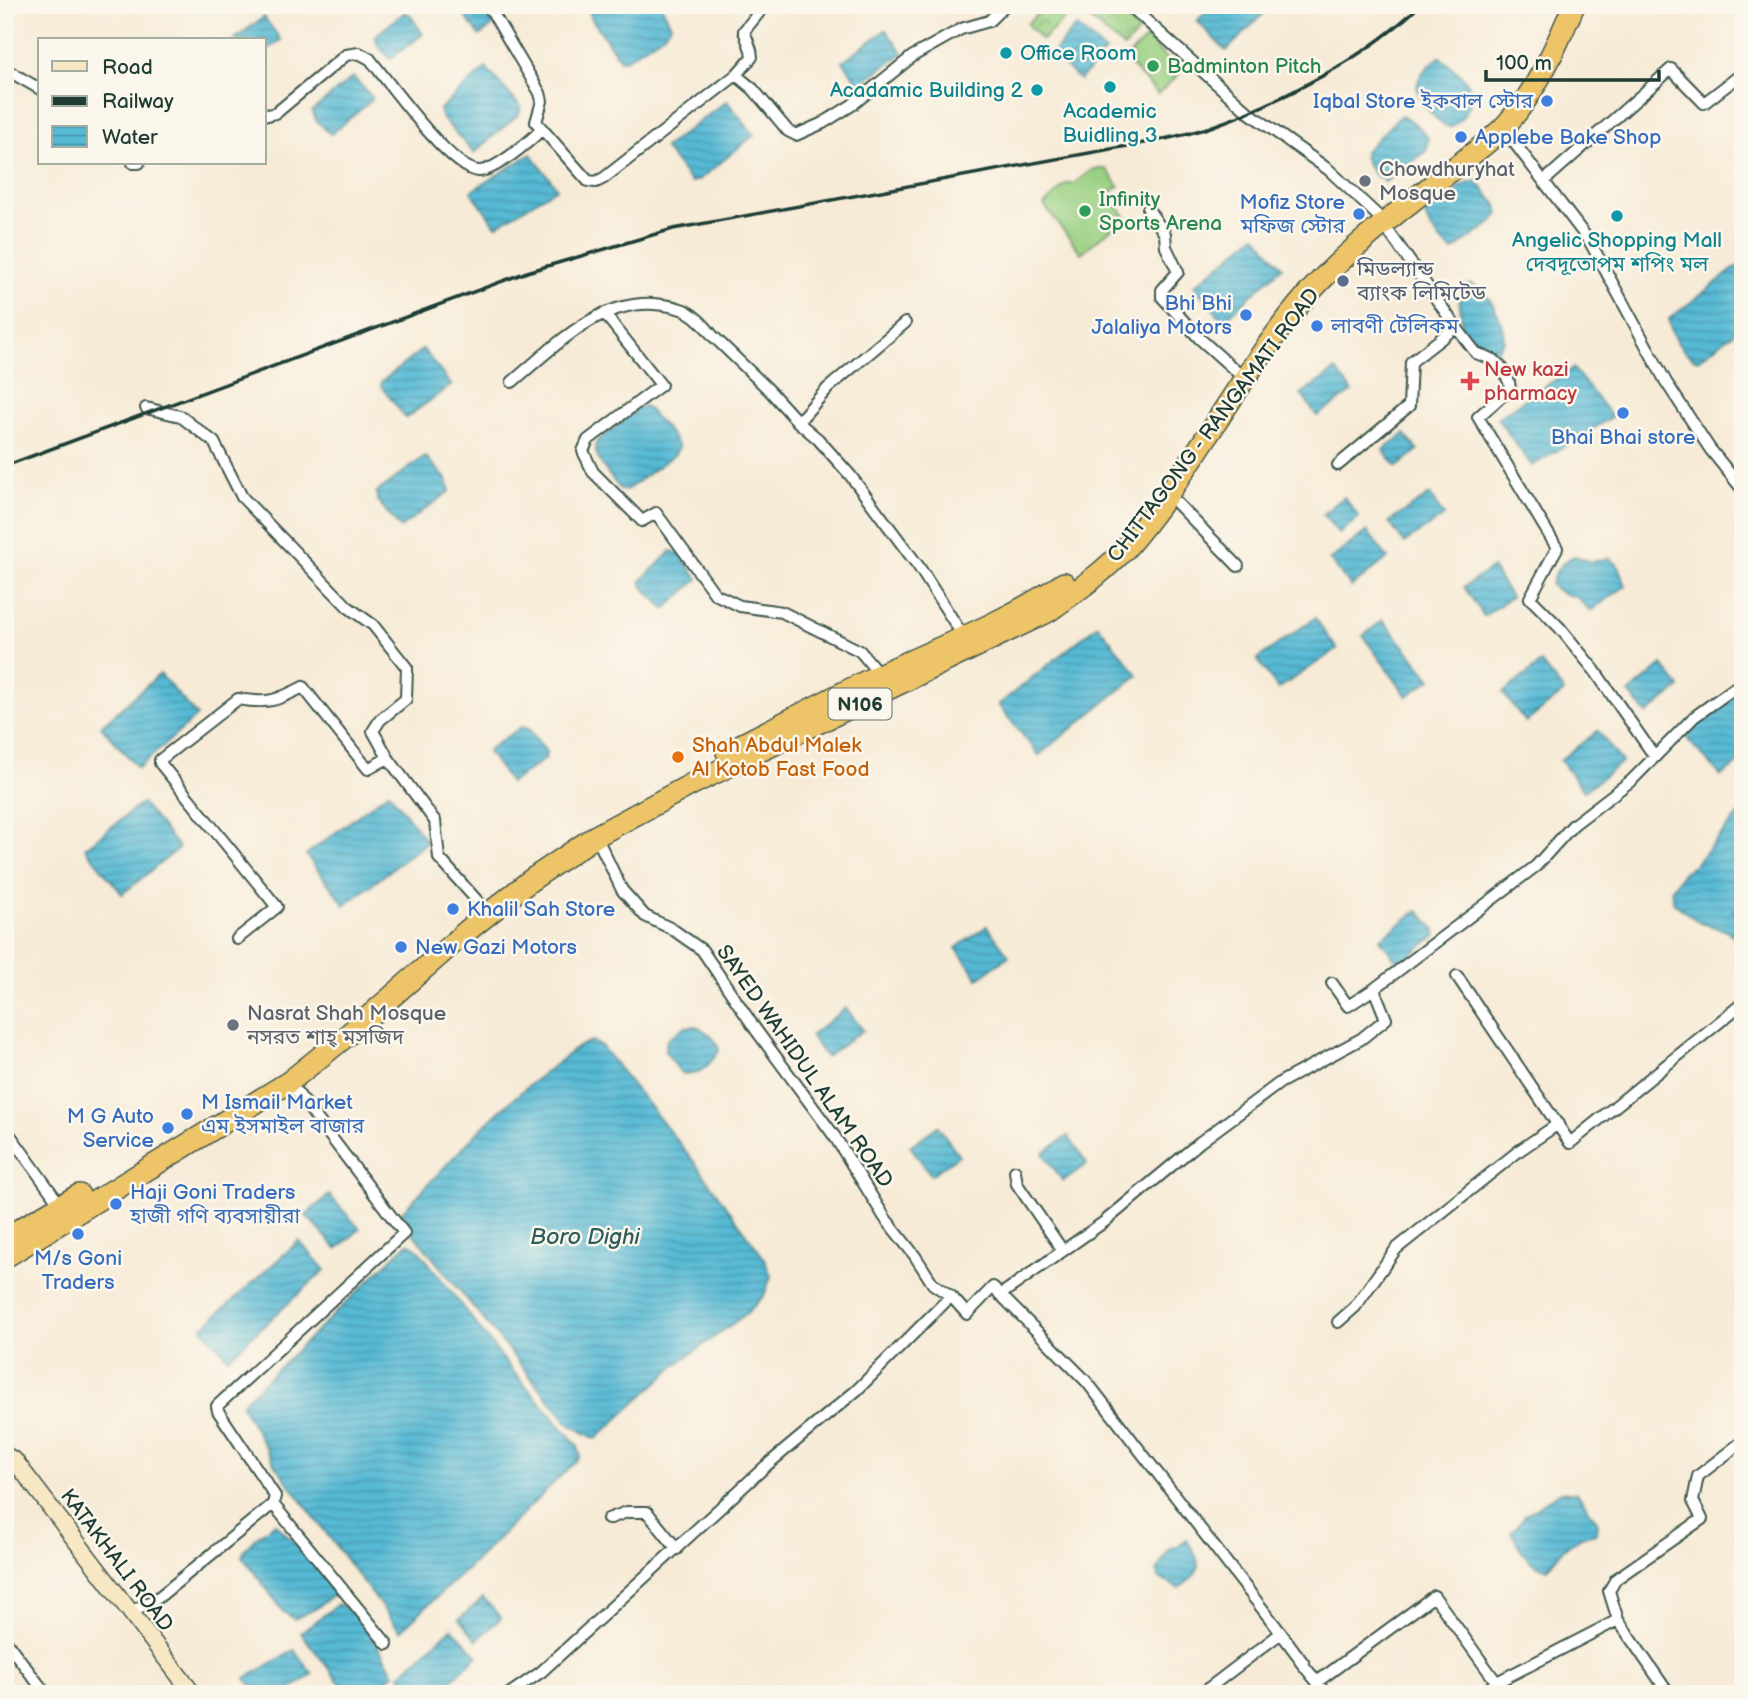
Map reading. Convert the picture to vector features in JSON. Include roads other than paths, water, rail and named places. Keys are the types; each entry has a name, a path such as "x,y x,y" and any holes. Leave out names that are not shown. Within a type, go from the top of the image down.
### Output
{"highway":[{"name":"CHITTAGONG - RANGAMATI ROAD","path":"1090,574 1118,539 1279,311 1302,283 1501,115 1525,84 1548,44 1561,5"},
{"name":"CHITTAGONG - RANGAMATI ROAD","path":"5,1257 289,1082 530,880 596,836 968,643 1044,597 1090,574 1126,548 1308,294 1380,219 1503,128 1535,85 1574,5"},
{"name":"CHITTAGONG - RANGAMATI ROAD","path":"5,1238 181,1137 284,1072 480,904 551,851 620,809 880,675 968,643"}],"street":[{"path":"488,5 540,93 542,101 536,122 588,181 596,182 736,75 752,57 744,31 761,10 758,5"},
{"path":"736,75 753,89 788,131 796,135 824,123 852,105 913,56 961,29 989,21 1005,5"},
{"path":"1129,5 1248,112 1329,170 1380,219 1475,353 1494,360 1503,369 1510,389 1478,416 1557,548 1530,598 1560,628 1595,671 1655,757"},
{"path":"266,114 276,113 346,55 359,53 370,60 446,152 465,167 480,172 491,167 531,141 541,130"},
{"path":"5,69 38,88"},
{"path":"1544,181 1671,69 1704,103 1743,73"},
{"path":"1503,128 1590,242 1666,382 1710,449 1743,490"},
{"path":"1148,209 1165,234 1166,247 1178,272 1162,290 1162,297 1199,338 1237,372"},
{"path":"512,382 572,332 604,313 636,303 684,309 700,319 713,336 818,439 850,475 919,567 968,643"},
{"path":"604,313 661,385 588,440 583,451 593,472 642,520 656,513 715,594 740,606 782,612 860,651 880,675"},
{"path":"798,422 828,388 905,323"},
{"path":"1338,465 1409,406 1411,362 1457,327"},
{"path":"146,408 180,416 214,442 242,497 348,607 373,625 407,668 406,699 380,720 373,732 388,758 435,821 439,858 480,904"},
{"path":"1167,493 1238,566"},
{"path":"1332,983 1348,1006 1374,989 1536,866 1573,825 1632,780 1695,717 1743,682"},
{"path":"237,939 277,907 160,760 237,699 262,703 284,697 303,687 368,769 388,758"},
{"name":"SAYED WAHIDUL ALAM ROAD","path":"596,836 622,890 645,916 672,929 702,950 762,1040 835,1137 885,1218 933,1284 951,1296 967,1314 993,1287 1000,1294"},
{"path":"1457,976 1570,1143 1743,1003"},
{"path":"1326,1694 1087,1382 1000,1294 1104,1222 1217,1129 1280,1082 1362,1039 1386,1020 1374,989"},
{"path":"130,1614 159,1597 273,1504 275,1496 217,1406 404,1233 289,1082"},
{"path":"1338,1322 1355,1307 1396,1249 1520,1150 1558,1124"},
{"path":"5,1128 61,1206"},
{"path":"1015,1171 1017,1184 1063,1251"},
{"path":"509,1694 541,1672 767,1465 857,1390 951,1296"},
{"path":"1669,1694 1618,1620 1609,1591 1616,1579 1702,1519 1693,1501 1698,1476 1743,1441"},
{"name":"KATAKHALI ROAD","path":"5,1455 15,1461 193,1694"},
{"path":"273,1504 387,1644"},
{"path":"608,1519 627,1513 647,1512 677,1549"},
{"path":"1317,1682 1434,1596 1505,1694"},
{"path":"1480,1694 1497,1682 1618,1620"},
{"path":"1201,1694 1281,1633"},
{"path":"5,1640 46,1694"},
{"path":"1300,1661 1317,1682"}],"water":[{"path":"456,5 483,5 493,25 480,36"},
{"path":"587,5 661,5 671,25 664,34 625,60 620,60 592,19"},
{"path":"1213,5 1272,5 1226,51 1197,21"},
{"path":"405,12 423,34 390,59 378,45 375,36"},
{"path":"264,17 281,40 266,51 266,38 236,38"},
{"path":"1076,26 1105,51 1080,80 1051,55"},
{"path":"886,30 903,53 859,84 843,61"},
{"path":"1440,57 1460,74 1471,94 1463,116 1450,127 1442,124 1432,114 1418,91 1420,77"},
{"path":"486,68 521,107 519,114 474,153 441,117 440,109"},
{"path":"353,77 372,100 331,134 316,120 312,111"},
{"path":"727,101 754,135 699,180 691,182 664,148"},
{"path":"1401,115 1416,125 1428,138 1427,150 1385,182 1370,169 1364,152"},
{"path":"531,154 557,188 496,226 471,191"},
{"path":"1476,181 1497,205 1499,214 1453,251 1436,235 1425,214 1460,186"},
{"path":"1256,235 1282,267 1223,321 1194,286"},
{"path":"1738,266 1743,272 1743,326 1698,360 1687,354 1678,344 1669,319"},
{"path":"1469,284 1489,299 1501,324 1504,340 1494,355 1483,353 1462,327 1459,296"},
{"path":"423,349 451,385 406,418 381,386 381,382"},
{"path":"1573,368 1612,417 1532,466 1497,418"},
{"path":"1336,370 1352,392 1317,416 1301,394"},
{"path":"645,406 679,447 675,454 625,491 620,489 603,467 597,455 596,442 637,409"},
{"path":"1405,434 1418,450 1397,467 1383,450"},
{"path":"425,456 446,479 450,491 400,528 378,501 376,493"},
{"path":"1430,495 1444,516 1404,543 1389,522"},
{"path":"1344,497 1359,517 1339,534 1323,514"},
{"path":"1367,531 1388,558 1351,587 1330,560"},
{"path":"671,551 679,553 698,579 665,609 643,587 641,581"},
{"path":"1574,556 1592,562 1609,558 1617,564 1626,586 1590,611 1577,597 1561,593 1551,585 1559,568"},
{"path":"1492,568 1511,597 1484,616 1464,587"},
{"path":"1315,618 1337,649 1278,689 1257,659"},
{"path":"1383,620 1431,679 1407,696 1363,636"},
{"path":"1098,625 1138,675 1039,755 998,705"},
{"path":"1541,663 1564,692 1526,722 1503,693"},
{"path":"1662,665 1680,687 1647,714 1629,693"},
{"path":"160,674 197,716 138,768 101,726"},
{"path":"1743,688 1743,760 1721,776 1688,740 1687,734 1698,722"},
{"path":"521,727 529,729 546,752 545,759 510,783 488,752"},
{"path":"1598,731 1622,762 1584,791 1560,760"},
{"path":"389,792 427,842 345,905 306,855"},
{"path":"142,803 179,848 122,894 85,848"},
{"path":"1743,810 1743,904 1733,911 1743,911 1743,944 1725,930 1701,923 1692,917 1674,903 1671,890 1682,874 1695,864"},
{"path":"1418,910 1434,928 1436,935 1399,964 1380,939"},
{"path":"987,926 1009,956 978,978 956,948"},
{"path":"846,1008 863,1030 826,1057 810,1036"},
{"path":"696,1026 714,1039 719,1051 708,1065 699,1071 681,1073 665,1051 667,1040 684,1027"},
{"name":"Boro Dighi","path":"592,1041 601,1046 692,1159 764,1258 771,1276 764,1296 746,1314 677,1364 596,1439 570,1425 415,1236 401,1213 514,1098 573,1051"},
{"path":"938,1126 959,1155 931,1175 910,1146"},
{"path":"1068,1136 1087,1164 1063,1181 1043,1153"},
{"path":"329,1195 360,1229 337,1249 306,1215"},
{"path":"299,1241 325,1270 228,1358 202,1328"},
{"path":"408,1243 417,1248 511,1369 578,1446 580,1457 400,1631 277,1468 241,1404"},
{"path":"1561,1491 1577,1493 1597,1521 1596,1533 1580,1537 1568,1545 1547,1569 1529,1560 1511,1532 1526,1515"},
{"path":"275,1523 309,1557 335,1593 317,1608 294,1619 284,1612 242,1556 252,1542"},
{"path":"1186,1539 1195,1554 1198,1566 1193,1577 1179,1588 1159,1578 1157,1571 1170,1548 1177,1547"},
{"path":"483,1598 501,1618 477,1640 459,1619"},
{"path":"338,1604 356,1616 377,1644 394,1674 366,1692 346,1691 301,1633"},
{"path":"452,1628 478,1656 436,1694 418,1694 400,1675"},
{"path":"294,1650 313,1674 284,1694 258,1694 246,1678"}],"railway":[{"path":"5,466 527,272 673,229 1155,141 1206,128 1267,104 1323,76 1376,42 1420,5"}],"place":[{"name":"Office Room","path":"1006,53"},
{"name":"Badminton Pitch","path":"1153,66"},
{"name":"Academic Buidling 3","path":"1110,87"},
{"name":"Acadamic Building 2","path":"1037,90"},
{"name":"Iqbal Store ইকবাল স্টোর","path":"1547,101"},
{"name":"Applebe Bake Shop","path":"1461,137"},
{"name":"Chowdhuryhat Mosque","path":"1365,181"},
{"name":"Infinity Sports Arena","path":"1085,211"},
{"name":"Mofiz Store মফিজ স্টোর","path":"1359,214"},
{"name":"Angelic Shopping Mall দেবদূতোপম শপিং মল","path":"1617,216"},
{"name":"মিডল্যান্ড ব্যাংক লিমিটেড","path":"1343,281"},
{"name":"Bhi Bhi Jalaliya Motors","path":"1246,315"},
{"name":"লাবণী টেলিকম","path":"1317,326"},
{"name":"New kazi pharmacy","path":"1470,381"},
{"name":"Bhai Bhai store","path":"1623,413"},
{"name":"Shah Abdul Malek Al Kotob Fast Food","path":"678,757"},
{"name":"Khalil Sah Store","path":"453,909"},
{"name":"New Gazi Motors","path":"401,947"},
{"name":"Nasrat Shah Mosque নসরত শাহ্‌ মসজিদ","path":"233,1025"},
{"name":"M Ismail Market এম ইসমাইল বাজার","path":"187,1114"},
{"name":"M G Auto Service","path":"168,1128"},
{"name":"Haji Goni Traders হাজী গণি ব্যবসায়ীরা","path":"116,1204"},
{"name":"M/s Goni Traders","path":"78,1234"}]}
